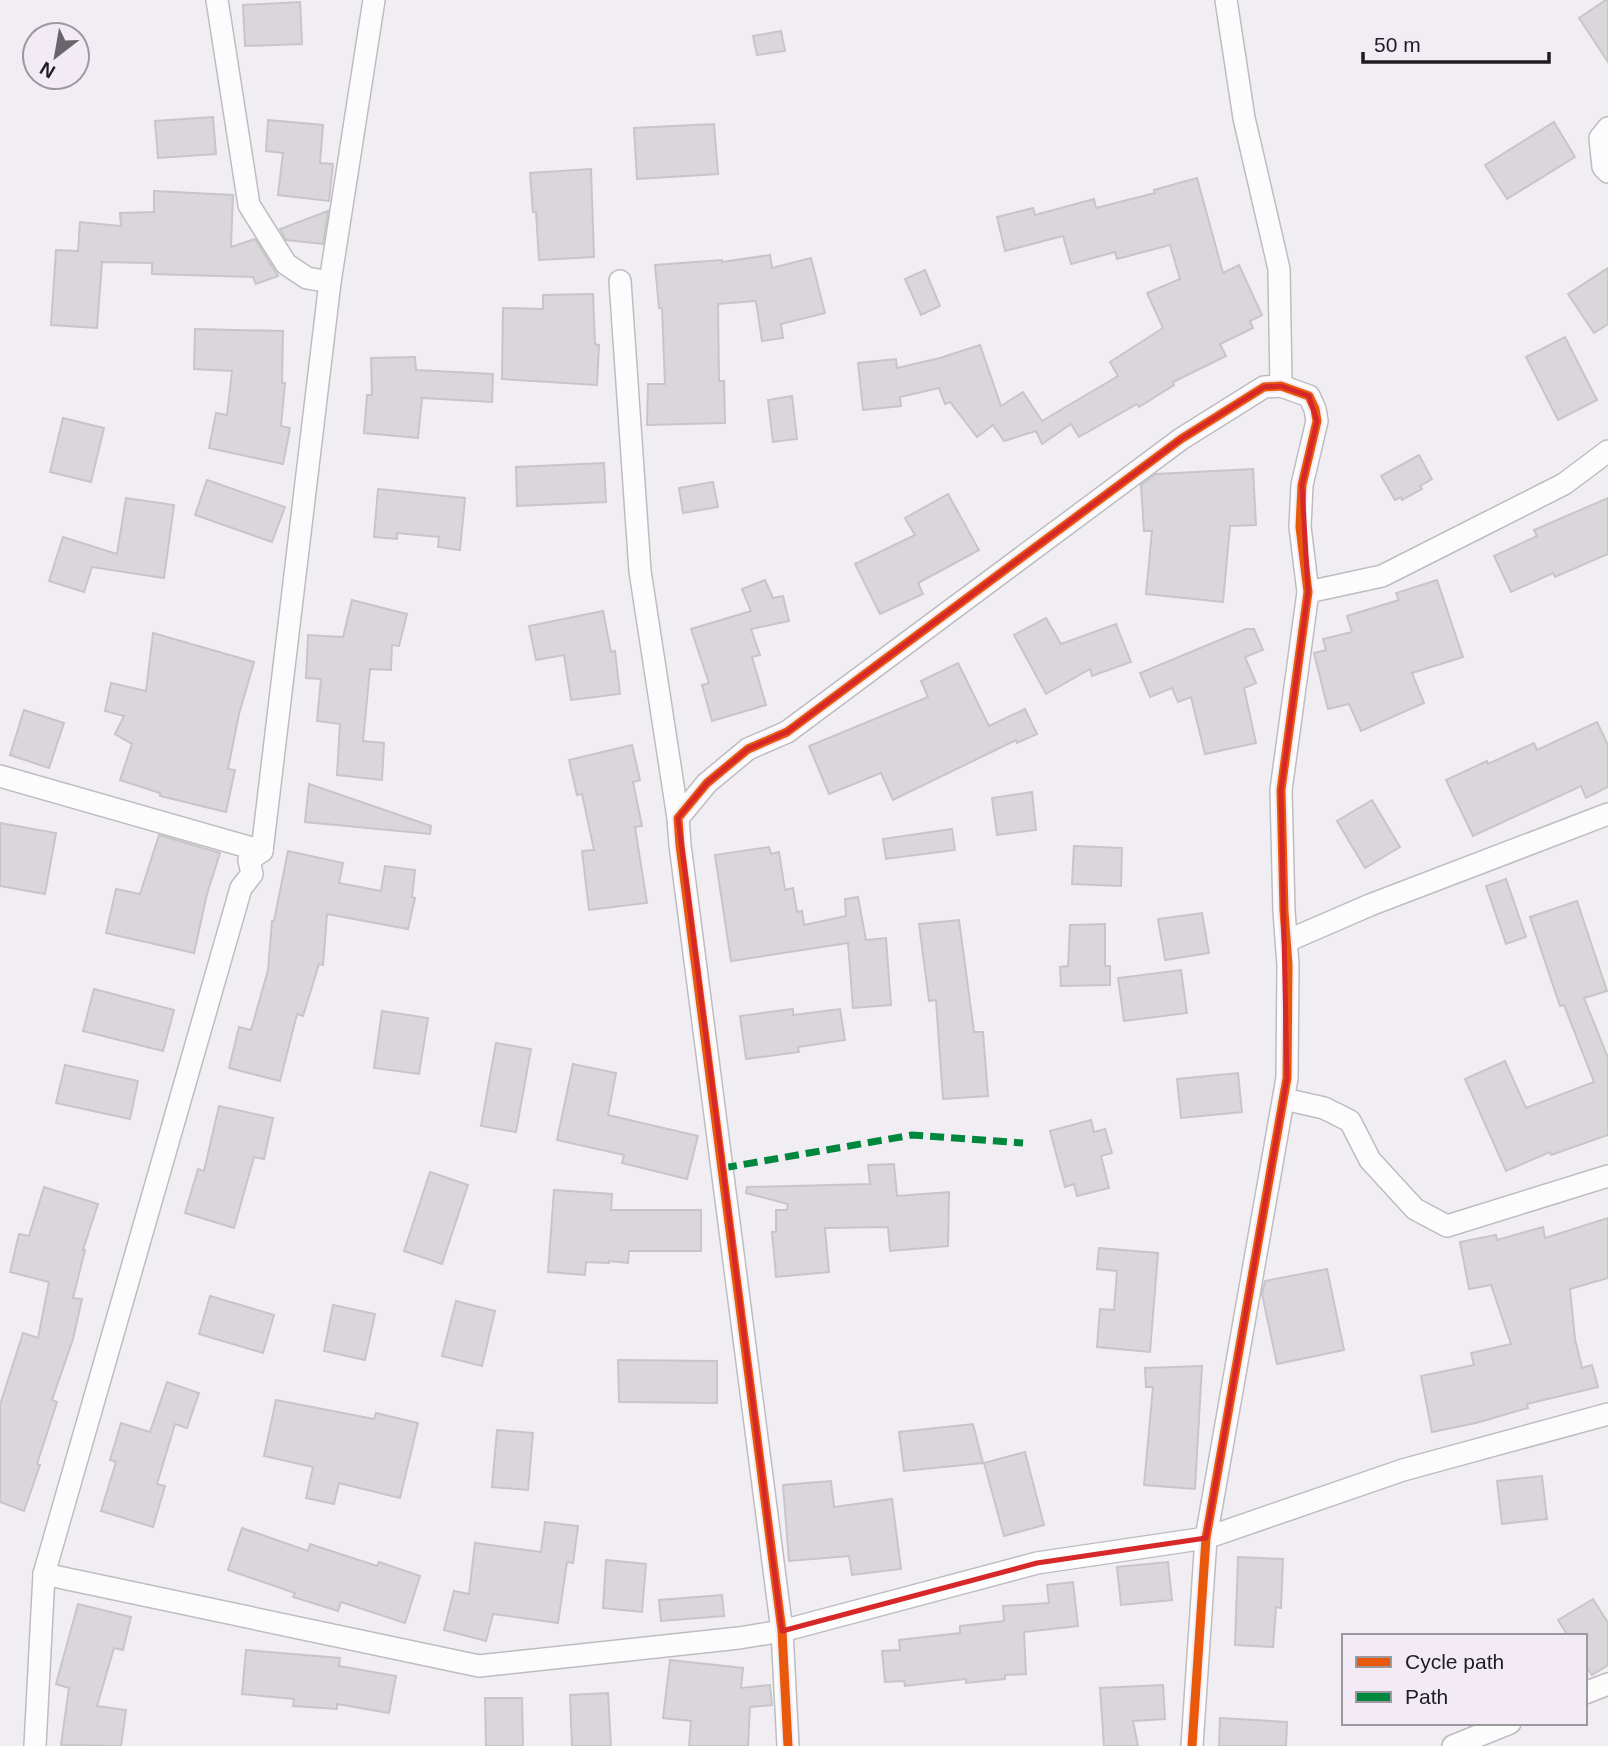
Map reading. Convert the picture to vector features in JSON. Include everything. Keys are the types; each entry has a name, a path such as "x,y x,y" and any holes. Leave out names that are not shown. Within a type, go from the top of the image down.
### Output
{"street":[{"path":"217,0 249,205 286,264 307,278 330,282"},
{"path":"35,1746 44,1574 237,901 252,874 249,860 262,851 330,282 374,0"},
{"path":"1226,0 1244,118 1279,269 1281,386"},
{"path":"1608,128 1600,138 1603,167 1608,172"},
{"path":"620,281 640,571 678,818 782,1631 788,1746"},
{"path":"678,818 707,783 748,749 787,732 1181,439 1264,387 1281,386 1309,396 1317,421 1302,485 1300,527 1308,592 1281,790 1287,941 1287,1078 1206,1538 1192,1746"},
{"path":"1308,592 1382,576 1564,484 1608,452"},
{"path":"0,776 262,851"},
{"path":"1287,941 1370,905 1608,814"},
{"path":"1284,1099 1324,1108 1350,1121 1370,1160 1415,1209 1447,1226 1608,1176"},
{"path":"44,1574 479,1666 782,1631 1037,1563 1206,1538 1404,1470 1608,1414"},
{"path":"1587,1692 1608,1684"},
{"path":"1453,1746 1505,1725"}],"highlighted area":[{"path":"1281,386 1309,396 1317,421 1302,485 1308,592 1281,790 1287,1078 1206,1538 1037,1563 782,1631 678,818 707,783 748,749 787,732 1181,439 1264,387"}],"building":[{"path":"1608,0 1608,62 1579,18"},
{"path":"300,2 302,44 245,46 243,5"},
{"path":"781,31 785,51 757,55 753,36"},
{"path":"213,117 216,154 158,158 155,121"},
{"path":"268,120 323,125 320,163 333,164 329,201 278,195 283,153 266,151"},
{"path":"1554,122 1575,157 1507,199 1485,165"},
{"path":"714,124 718,174 637,179 634,128"},
{"path":"591,169 594,257 539,260 530,173"},
{"path":"1197,178 1223,273 1239,265 1262,315 1250,321 1253,328 1220,344 1226,356 1173,382 1174,385 1139,407 1137,404 1079,437 1071,424 1042,444 1036,431 1004,441 993,425 977,437 950,402 945,404 939,388 900,397 901,406 863,410 858,363 896,359 897,368 980,345 1001,406 1023,392 1042,421 1118,376 1110,362 1163,328 1147,293 1180,279 1170,245 1117,259 1115,252 1071,264 1063,236 1005,251 997,217 1033,208 1035,215 1094,199 1096,208 1155,193 1154,190"},
{"path":"154,191 233,195 231,247 255,239 278,276 256,284 253,277 152,274 152,263 102,262 97,328 51,325 56,250 78,251 80,222 121,226 120,213 154,212"},
{"path":"328,211 323,244 286,240 280,229"},
{"path":"770,255 772,268 811,258 825,313 781,324 783,338 762,341 756,301 718,304 719,381 724,381 725,423 647,425 648,384 665,384 662,308 659,308 655,265 722,262"},
{"path":"1608,268 1608,324 1594,333 1568,294"},
{"path":"925,270 940,306 921,315 905,279"},
{"path":"593,294 595,344 599,345 597,385 502,379 503,308 543,309 543,295"},
{"path":"195,329 283,331 282,383 285,383 281,426 290,428 283,464 209,448 216,413 227,415 232,371 194,369"},
{"path":"1565,337 1597,400 1558,420 1526,357"},
{"path":"415,357 416,370 493,374 492,402 422,398 418,438 364,433 367,395 372,395 371,358"},
{"path":"792,396 797,439 773,442 768,400"},
{"path":"63,418 104,428 91,482 50,472"},
{"path":"1419,455 1432,479 1420,486 1422,489 1402,500 1401,497 1395,500 1381,476"},
{"path":"604,463 606,502 517,506 516,467"},
{"path":"1253,469 1256,525 1230,526 1223,602 1146,594 1152,531 1144,531 1141,485 1156,474"},
{"path":"207,480 285,507 272,542 195,515"},
{"path":"713,482 718,507 683,513 679,488"},
{"path":"378,489 465,498 460,550 438,547 439,537 397,533 397,539 374,537"},
{"path":"948,494 979,550 918,583 923,594 880,614 855,564 915,535 905,518"},
{"path":"126,498 174,505 164,578 92,567 84,592 49,581 63,537 117,554"},
{"path":"1608,498 1608,554 1555,577 1553,573 1511,592 1494,556 1537,536 1534,530"},
{"path":"765,580 773,598 783,596 789,621 751,629 760,655 752,657 766,705 712,721 702,685 709,683 691,629 751,611 742,589"},
{"path":"1437,580 1463,657 1412,673 1424,703 1361,731 1349,704 1328,709 1314,653 1326,650 1323,639 1352,632 1347,616 1399,600 1396,593"},
{"path":"352,600 407,614 399,646 392,645 391,670 370,669 363,741 384,743 382,780 337,775 340,724 317,721 321,679 306,678 308,635 343,637"},
{"path":"603,611 611,652 615,651 620,694 571,700 564,655 536,660 529,626"},
{"path":"1046,618 1061,644 1116,624 1131,662 1092,676 1090,669 1046,694 1014,635"},
{"path":"1246,629 1254,629 1263,650 1245,657 1256,683 1244,688 1256,743 1205,754 1191,697 1178,702 1172,688 1150,697 1140,673"},
{"path":"153,633 254,662 239,714 228,769 235,770 226,812 160,796 160,793 120,780 132,744 115,734 124,716 105,711 111,683 146,691"},
{"path":"958,663 989,726 1025,709 1037,734 1017,743 1016,740 893,800 881,773 829,794 809,746 928,697 921,681"},
{"path":"24,710 64,723 49,768 10,755"},
{"path":"1597,722 1608,745 1608,787 1586,798 1581,786 1473,836 1446,780 1534,743 1537,750"},
{"path":"632,745 640,780 633,782 642,826 635,827 647,903 589,910 582,851 594,850 582,794 577,795 569,760"},
{"path":"309,784 431,826 430,834 305,822"},
{"path":"1032,792 1036,830 997,835 992,798"},
{"path":"1372,800 1400,847 1365,868 1337,821"},
{"path":"0,823 56,833 45,894 0,886"},
{"path":"952,829 955,850 886,859 883,839"},
{"path":"159,835 220,853 207,894 194,953 106,933 116,889 140,894"},
{"path":"1074,846 1122,848 1121,886 1072,884"},
{"path":"769,847 771,854 779,852 785,890 793,888 797,912 802,911 804,925 846,916 845,899 858,897 866,940 886,938 891,1005 853,1008 848,943 731,961 715,855"},
{"path":"288,851 343,863 339,883 381,891 385,866 415,870 412,897 415,898 408,929 327,914 323,965 319,964 303,1016 297,1014 280,1081 229,1068 239,1027 251,1030 268,970 272,921"},
{"path":"1506,879 1526,937 1506,944 1486,886"},
{"path":"1577,901 1607,991 1584,998 1608,1058 1608,1135 1551,1155 1550,1152 1506,1171 1465,1079 1505,1061 1526,1108 1594,1082 1564,1005 1560,1006 1530,917"},
{"path":"1202,913 1209,953 1165,960 1158,919"},
{"path":"959,920 974,1032 983,1032 988,1096 943,1099 936,1000 929,1001 919,924"},
{"path":"1105,924 1105,966 1110,966 1110,985 1061,986 1060,967 1068,966 1070,925"},
{"path":"1181,970 1187,1013 1124,1021 1118,978"},
{"path":"94,989 174,1010 163,1051 83,1031"},
{"path":"793,1009 793,1015 840,1009 845,1040 798,1047 799,1052 746,1059 740,1016"},
{"path":"382,1011 428,1018 419,1074 374,1068"},
{"path":"496,1043 531,1049 516,1132 481,1126"},
{"path":"573,1064 616,1073 608,1115 698,1136 687,1179 622,1163 624,1155 557,1140"},
{"path":"65,1065 138,1081 130,1119 56,1103"},
{"path":"1238,1073 1242,1112 1181,1118 1177,1079"},
{"path":"219,1106 273,1118 264,1159 254,1157 234,1228 185,1213 198,1169 204,1171"},
{"path":"1091,1120 1094,1132 1105,1129 1112,1153 1101,1156 1109,1188 1077,1196 1074,1184 1065,1187 1050,1131"},
{"path":"894,1164 897,1196 949,1192 948,1246 890,1251 888,1227 825,1228 829,1272 776,1277 772,1232 776,1232 776,1210 787,1210 788,1204 746,1193 747,1187 870,1184 868,1165"},
{"path":"430,1172 468,1185 442,1264 404,1251"},
{"path":"44,1187 98,1204 83,1250 73,1298 82,1299 73,1339 52,1400 57,1402 24,1511 0,1502 0,1405 23,1333 38,1338 49,1282 10,1272 19,1234 29,1236"},
{"path":"554,1190 612,1194 611,1210 701,1210 701,1251 629,1251 628,1263 586,1262 585,1275 548,1272"},
{"path":"1608,1218 1608,1278 1570,1289 1575,1339 1582,1368 1592,1365 1598,1387 1527,1404 1528,1408 1476,1423 1432,1432 1421,1376 1474,1365 1471,1353 1511,1344 1491,1285 1469,1289 1460,1242 1496,1235 1497,1240 1543,1227 1545,1238"},
{"path":"1099,1248 1158,1253 1150,1352 1097,1347 1100,1309 1114,1310 1117,1271 1097,1269"},
{"path":"1327,1269 1344,1350 1277,1364 1262,1294 1265,1281"},
{"path":"210,1296 274,1315 263,1353 199,1334"},
{"path":"456,1301 495,1311 482,1366 442,1356"},
{"path":"333,1305 375,1314 365,1360 324,1351"},
{"path":"618,1360 717,1361 717,1403 619,1402"},
{"path":"1202,1366 1195,1489 1144,1485 1153,1387 1146,1387 1145,1368"},
{"path":"167,1382 199,1393 187,1428 175,1424 157,1484 165,1486 153,1527 101,1511 116,1462 110,1460 121,1423 150,1432"},
{"path":"276,1400 374,1419 376,1413 418,1423 400,1498 339,1483 334,1504 306,1498 313,1467 264,1456"},
{"path":"973,1424 983,1463 904,1471 899,1432"},
{"path":"497,1430 533,1433 528,1490 492,1487"},
{"path":"1025,1452 1044,1525 1004,1536 984,1463"},
{"path":"1542,1476 1547,1519 1502,1524 1497,1481"},
{"path":"831,1481 834,1507 892,1499 901,1569 852,1575 849,1556 789,1561 783,1485"},
{"path":"545,1522 578,1526 573,1563 567,1562 558,1623 493,1614 486,1641 444,1630 454,1591 469,1594 475,1543 541,1552"},
{"path":"242,1528 308,1551 310,1544 377,1566 379,1562 420,1576 405,1623 341,1602 338,1611 293,1597 295,1593 228,1570"},
{"path":"1238,1557 1283,1559 1281,1608 1276,1607 1273,1647 1235,1645"},
{"path":"606,1560 646,1564 642,1612 603,1608"},
{"path":"1168,1562 1172,1600 1121,1605 1117,1567"},
{"path":"1073,1582 1078,1626 1024,1632 1026,1674 1005,1675 1005,1679 966,1683 966,1679 905,1686 904,1681 885,1682 882,1651 900,1650 899,1640 960,1633 960,1626 1004,1621 1003,1606 1049,1603 1047,1585"},
{"path":"722,1595 724,1616 661,1621 659,1600"},
{"path":"1593,1599 1608,1623 1608,1665 1592,1675 1587,1668 1587,1634 1567,1634 1558,1620"},
{"path":"78,1604 131,1617 123,1650 114,1648 97,1706 126,1710 121,1746 61,1745 69,1688 56,1684"},
{"path":"246,1650 340,1658 339,1666 396,1676 389,1713 337,1704 337,1709 293,1706 294,1699 242,1694"},
{"path":"670,1660 743,1668 741,1688 770,1685 772,1705 750,1707 748,1746 689,1746 691,1721 663,1718"},
{"path":"1163,1685 1165,1719 1133,1721 1138,1746 1104,1746 1100,1688"},
{"path":"608,1693 611,1746 572,1746 570,1695"},
{"path":"485,1698 522,1698 523,1746 486,1746"},
{"path":"1220,1718 1287,1722 1286,1746 1219,1746"}],"marked path":[{"path":"723,1168 912,1135 1023,1143"}],"cycle path":[{"path":"788,1746 782,1631 678,818 707,783 748,749 787,732 1181,439 1264,387 1281,386 1309,396 1317,421 1302,485 1300,527 1308,592 1281,790 1288,965 1287,1078 1206,1538 1192,1746"}]}
